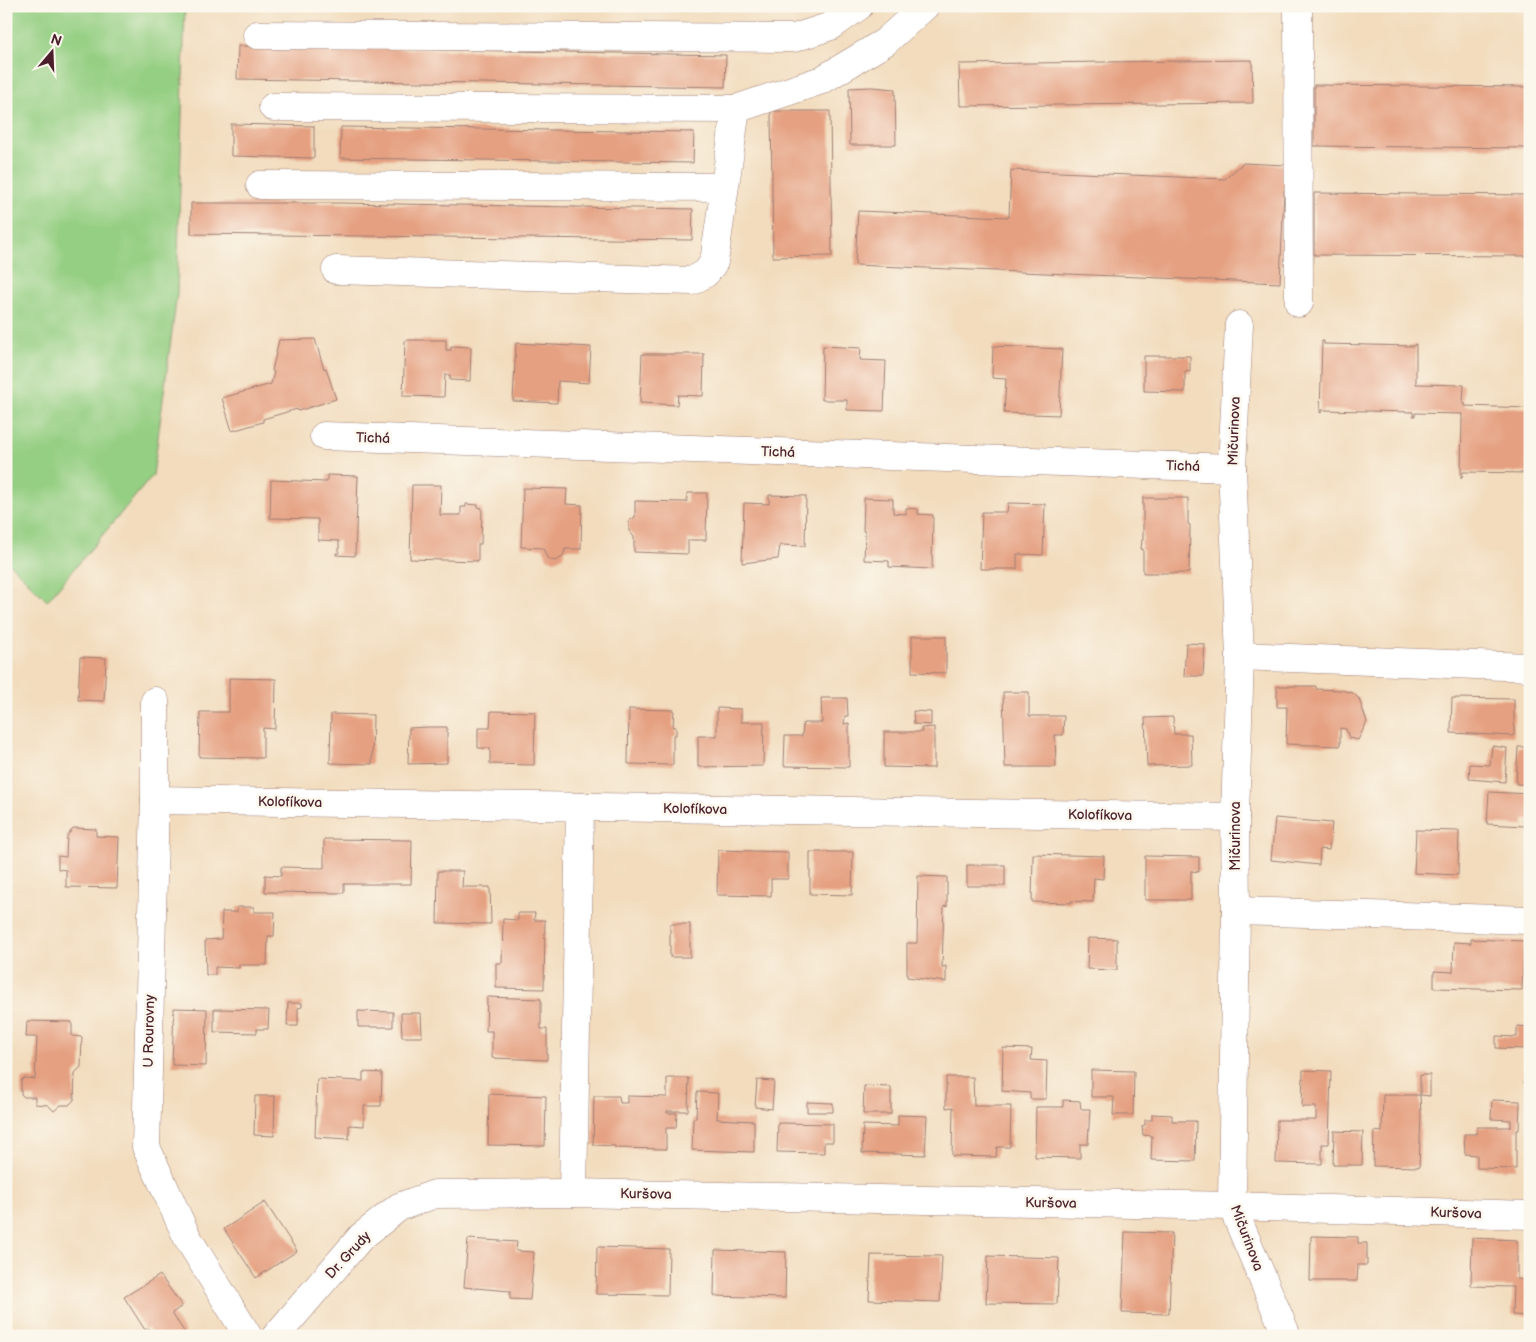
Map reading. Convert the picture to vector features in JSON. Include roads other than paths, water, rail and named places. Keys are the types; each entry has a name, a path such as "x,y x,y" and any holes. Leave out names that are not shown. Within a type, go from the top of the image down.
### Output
{"street":[{"path":"257,35 794,38 831,26 859,6"},
{"path":"273,107 736,109 822,80 885,42 925,6"},
{"path":"1298,6 1299,303"},
{"path":"336,270 692,281 706,273 714,262 736,109"},
{"path":"260,185 724,187"},
{"name":"Mičurinova","path":"1239,325 1232,468 1240,656 1234,817 1236,911 1232,1206 1287,1336"},
{"name":"Tichá","path":"324,436 1232,468"},
{"path":"1240,656 1530,667"},
{"name":"U Rourovny","path":"155,701 155,800 146,1147 187,1237 248,1336"},
{"name":"Kolofíkova","path":"155,800 1234,817"},
{"path":"573,1193 580,807"},
{"path":"1236,911 1530,920"},
{"name":"Kuršova","path":"435,1194 573,1193 1232,1206 1530,1215"},
{"name":"Dr. Grudy","path":"276,1336 361,1237 399,1207 435,1194"}]}
